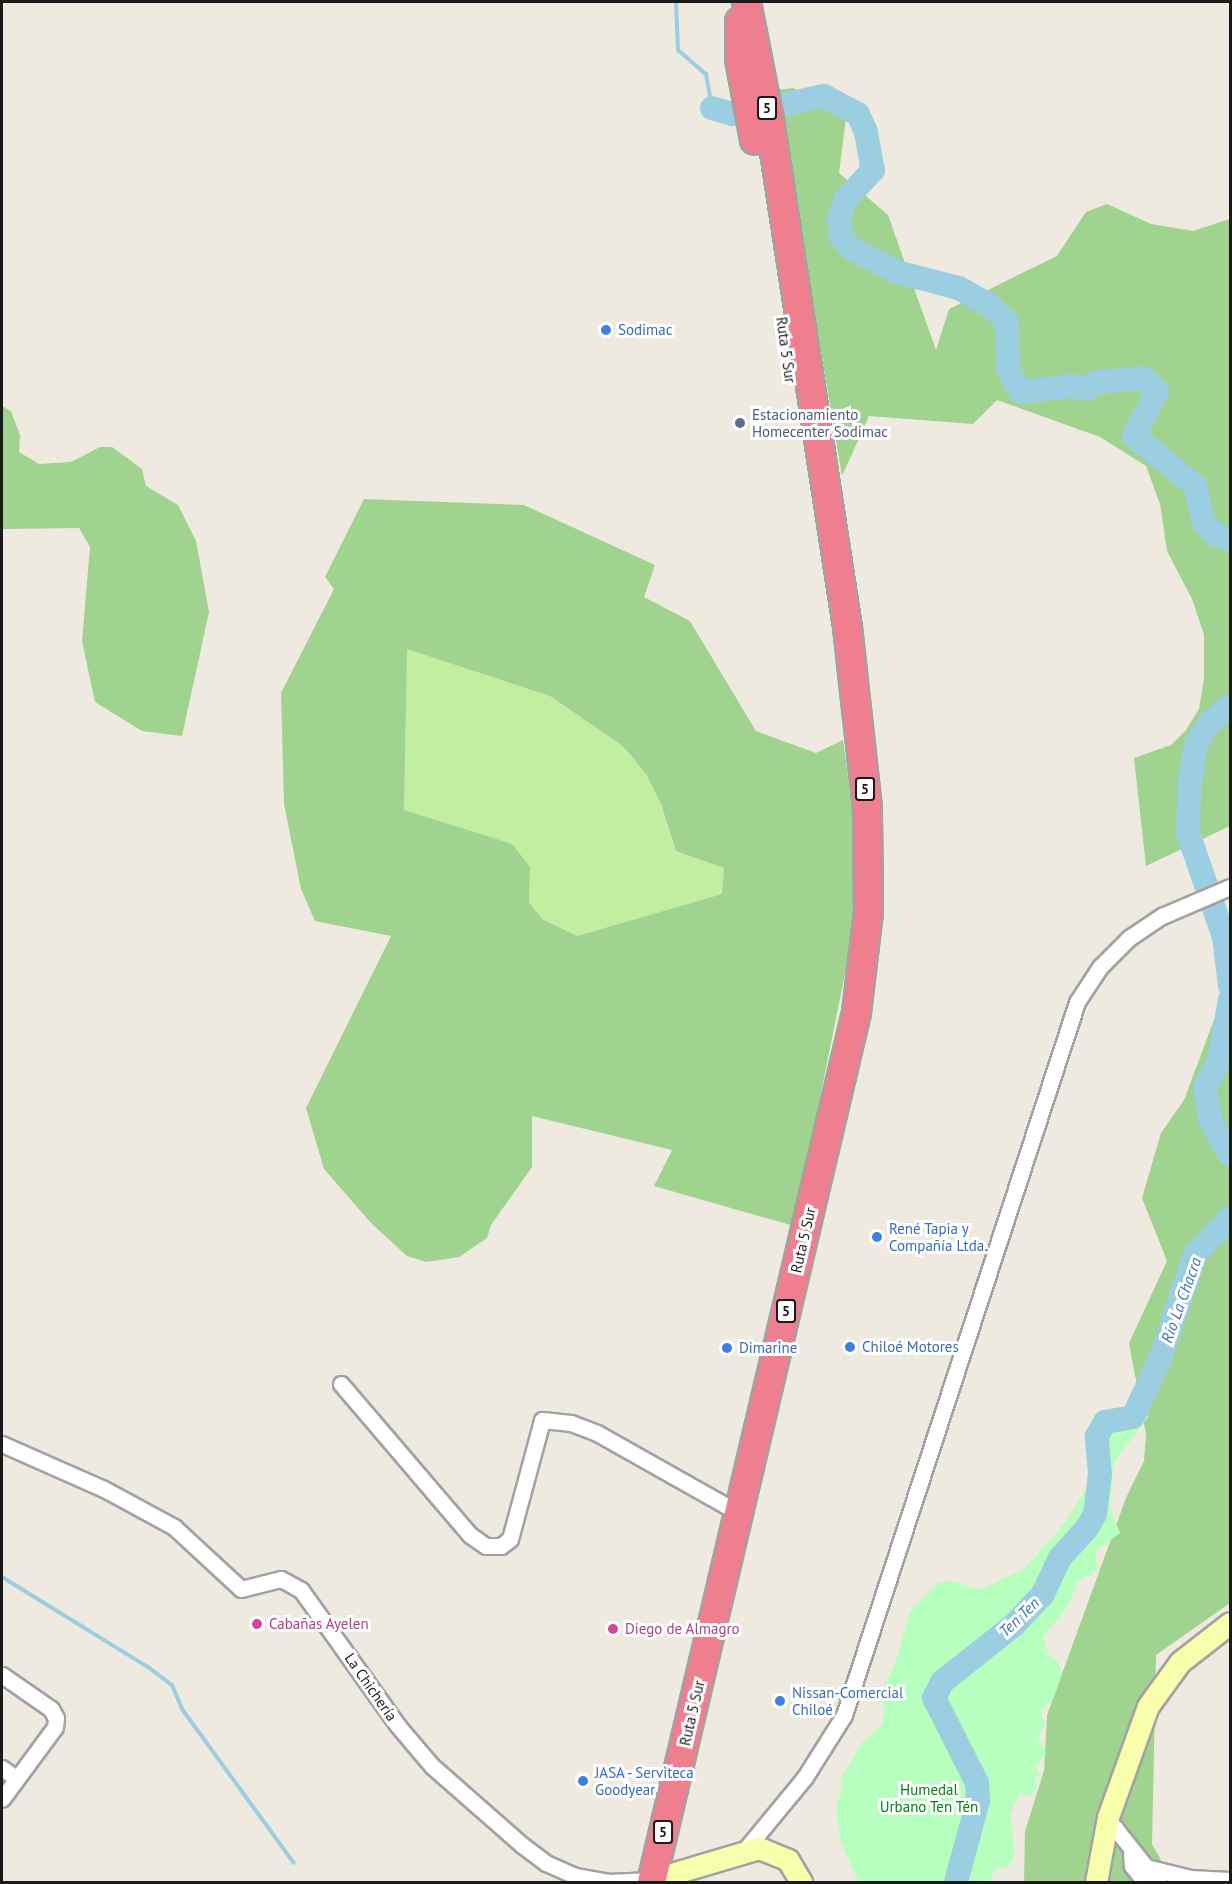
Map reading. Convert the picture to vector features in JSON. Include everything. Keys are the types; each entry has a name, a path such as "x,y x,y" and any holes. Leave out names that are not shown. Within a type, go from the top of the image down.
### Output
{"highway":[{"name":"Ruta 5 Sur","path":"739,2 739,58 833,647 856,732"},
{"name":"Ruta 5 Sur","path":"651,1881 860,990 869,856 847,627 760,61 746,2"},
{"path":"789,367 798,355 802,340"}],"street":[{"path":"744,1851 805,1777 844,1715 1077,1002 1100,967 1129,938 1162,916 1230,887"},
{"path":"341,1384 470,1535 486,1546 501,1546 510,1539 542,1420 571,1423 597,1433 739,1513"},
{"name":"La Chichería","path":"2,1444 104,1489 174,1527 241,1589 281,1579 301,1590 398,1726 432,1766 534,1854 560,1870 591,1880 651,1881"},
{"path":"1096,1882 1101,1843 1148,1706 1180,1662 1230,1623"},
{"path":"2,1675 51,1709 56,1718 55,1727 2,1798"},
{"path":"2,1768 16,1778"},
{"path":"1101,1843 1115,1828 1146,1867 1190,1878 1230,1880"},
{"path":"651,1881 759,1848 782,1855 801,1882"},
{"path":"1131,1851 1132,1866 1140,1876 1159,1882"}],"green space":[{"path":"793,88 847,110 839,173 888,215 936,350 949,309 1057,256 1086,212 1107,204 1151,224 1193,231 1230,219 1230,826 1146,866 1134,758 1171,745 1186,730 1199,709 1204,679 1204,635 1192,599 1167,551 1160,504 1146,466 1100,437 997,400 973,424 869,416 842,476 777,90"},
{"path":"2,406 11,411 20,435 19,452 39,464 71,462 100,447 112,447 142,469 146,486 178,505 196,541 209,612 182,736 142,731 95,702 82,641 90,547 79,528 2,529"},
{"path":"364,499 524,505 655,565 644,597 690,621 756,731 816,753 843,740 855,829 855,898 848,959 794,1226 654,1186 672,1150 532,1116 532,1167 491,1225 487,1238 459,1257 426,1262 407,1256 371,1223 324,1169 306,1108 391,936 315,921 301,889 284,804 281,693 334,589 325,577","holes":["407,649 550,696 623,746 646,774 661,804 676,851 724,868 722,894 577,936 542,919 529,902 530,867 512,844 404,810"]},
{"path":"406,648 550,696 623,746 646,774 661,804 676,851 724,868 722,894 577,936 542,919 529,902 530,867 404,810"},
{"path":"1230,960 1230,1603 1156,1655 1152,1844 1173,1882 1024,1882 1025,1831 1044,1771 1047,1715 1126,1498 1144,1461 1146,1434 1129,1343 1167,1261 1142,1198 1161,1133 1184,1100 1223,996"},
{"name":"Humedal Urbano Ten Tén","path":"1147,1410 1148,1417 1113,1464 1110,1508 1120,1533 1096,1551 1097,1571 1078,1581 1069,1604 1043,1638 1048,1654 1058,1662 1062,1674 1054,1697 1041,1712 1045,1725 1038,1737 1046,1752 1035,1767 1041,1776 1034,1778 1037,1788 1030,1796 1019,1794 1010,1816 1015,1854 1009,1866 995,1869 990,1882 858,1882 840,1839 836,1806 842,1790 840,1780 863,1741 883,1724 884,1685 895,1665 910,1611 938,1583 951,1581 980,1590 1025,1568 1065,1523 1091,1481 1097,1447 1106,1424 1119,1417 1135,1419"}],"waterway":[{"name":"Río La Chacra","path":"676,2 678,50 706,74 712,108"},
{"name":"Río La Chacra","path":"788,104 824,96 858,114 866,132 873,170 846,199 839,218 841,237 851,248 897,272 959,288 989,305 1007,322 1008,369 1021,392 1072,386 1086,389 1099,382 1143,378 1157,391 1134,436 1195,486 1204,523 1216,535 1230,540"},
{"name":"Río La Chacra","path":"712,108 732,114"},
{"name":"Río La Chacra","path":"1206,885 1188,833 1190,781 1196,744 1209,723 1230,706"},
{"name":"Río La Chacra","path":"1214,908 1224,937 1230,986"},
{"name":"Río La Chacra","path":"1230,999 1220,1059 1205,1087 1210,1120 1230,1155"},
{"name":"Ten Ten","path":"956,1882 978,1801 977,1783 934,1698 942,1682 1014,1625 1043,1594 1060,1558 1087,1528 1095,1514 1100,1474 1097,1436 1105,1422 1133,1417 1160,1359 1195,1255 1230,1218"},
{"path":"2,1577 148,1667 172,1685 182,1709 294,1863"}],"place":[{"name":"Sodimac","path":"606,330"},
{"name":"Estacionamiento Homecenter Sodimac","path":"740,423"},
{"name":"René Tapia y Compañía Ltda.","path":"877,1237"},
{"name":"Chiloé Motores","path":"850,1347"},
{"name":"Dimarine","path":"727,1348"},
{"name":"Cabañas Ayelen","path":"257,1624"},
{"name":"Diego de Almagro","path":"613,1629"},
{"name":"Nissan-Comercial Chiloé","path":"780,1701"},
{"name":"JASA - Serviteca Goodyear","path":"583,1781"}]}
